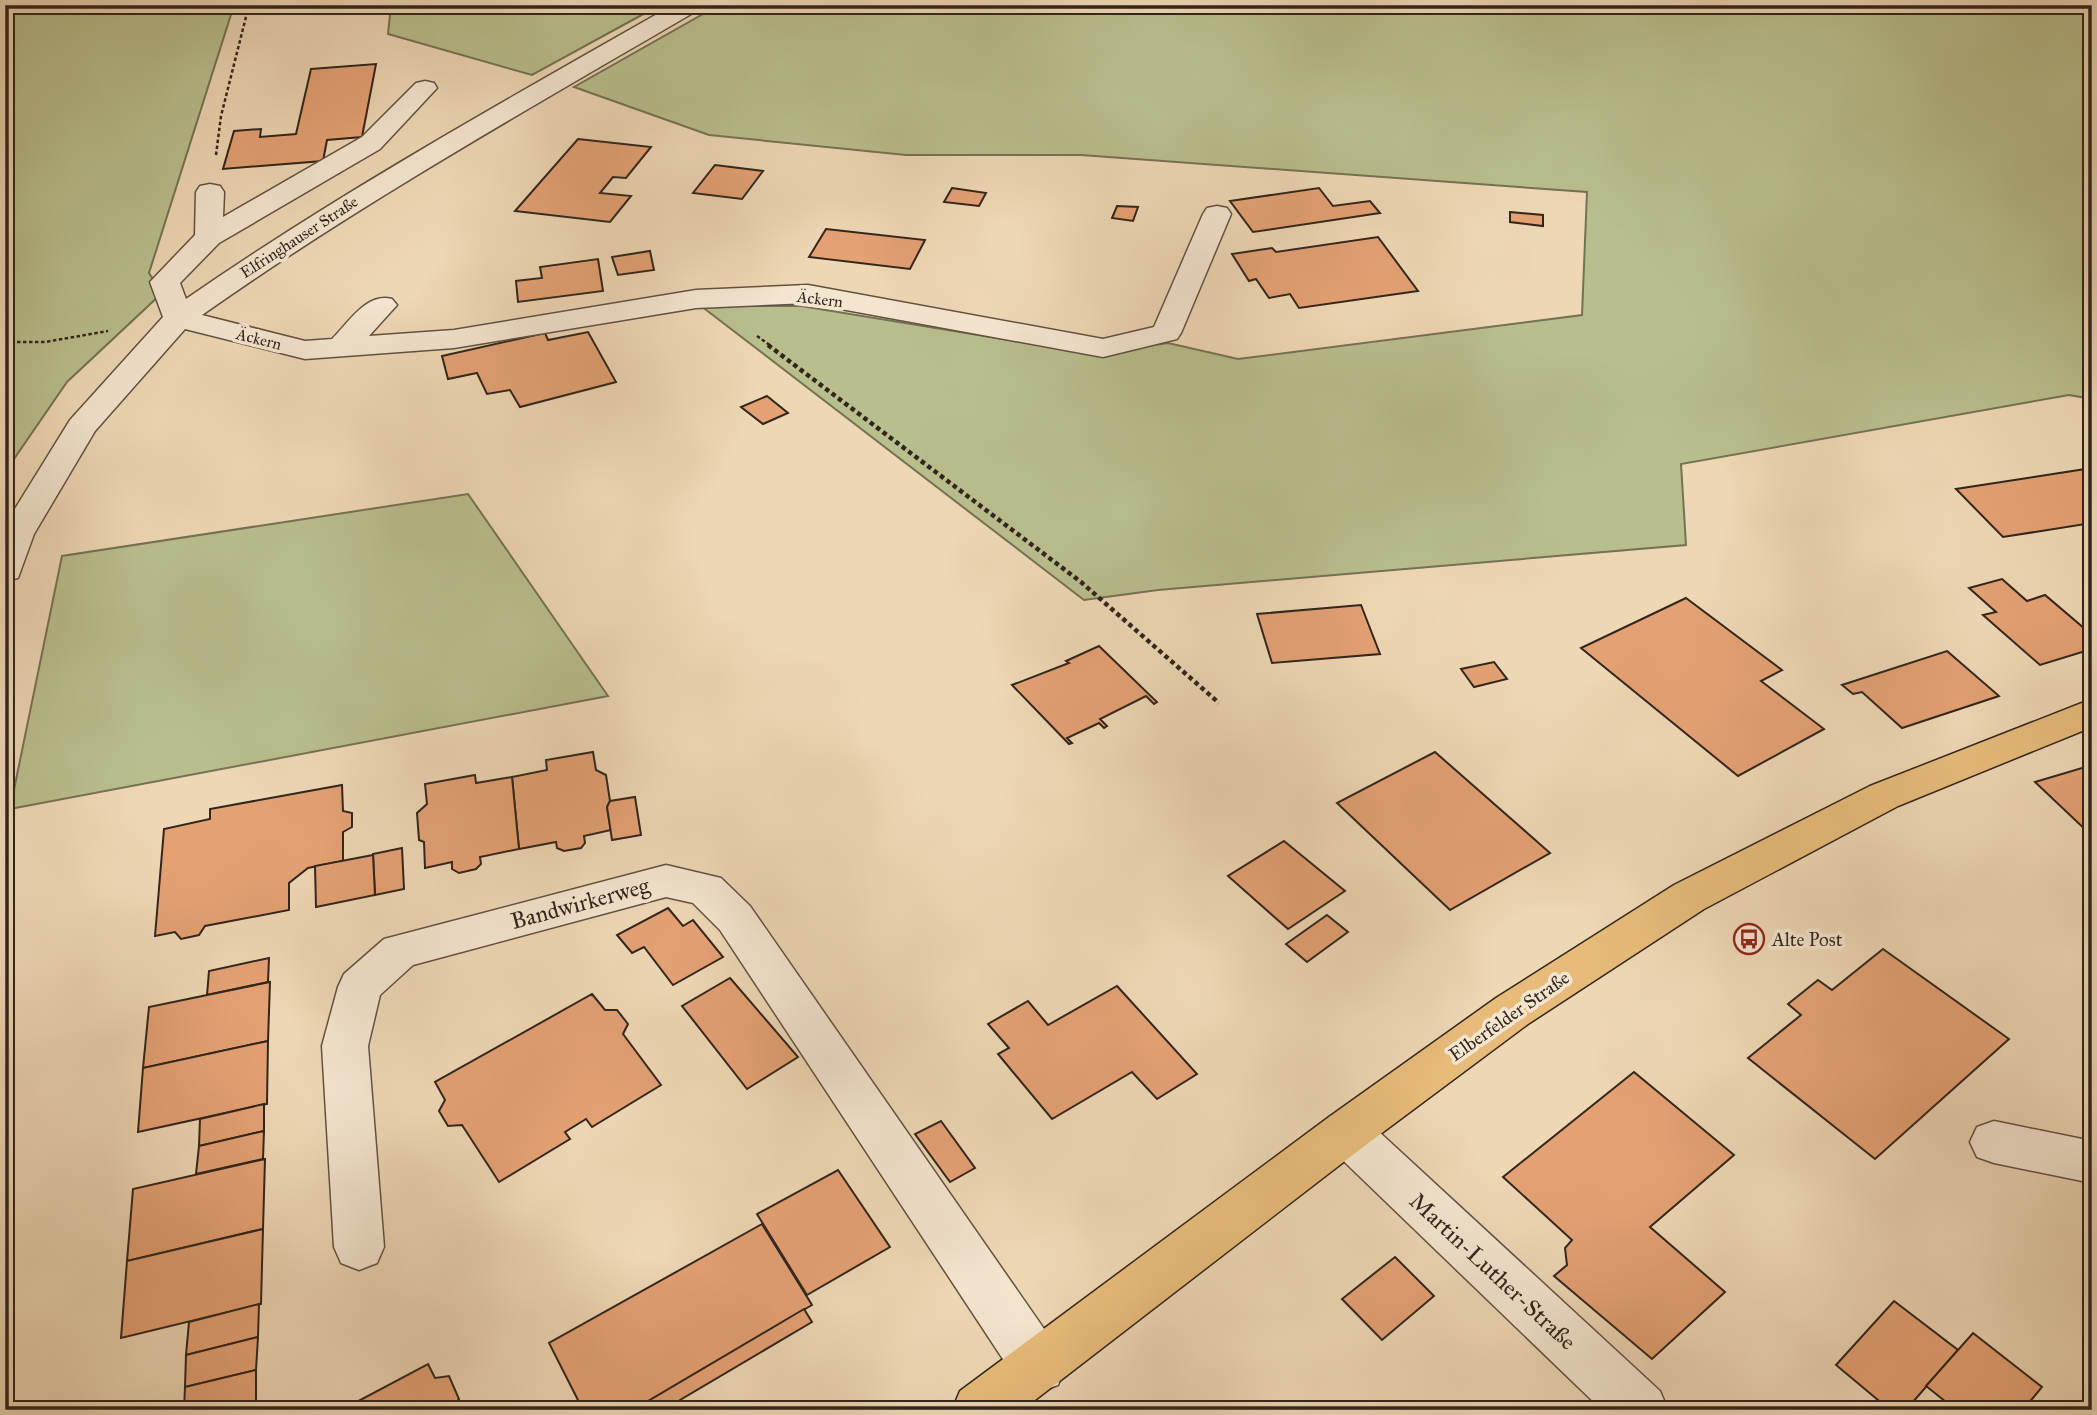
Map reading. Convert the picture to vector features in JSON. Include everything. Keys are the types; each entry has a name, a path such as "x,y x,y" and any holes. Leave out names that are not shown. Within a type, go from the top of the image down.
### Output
{"main road":[{"name":"Elberfelder Straße","path":"979,1410 1346,1132 1512,1011 1689,897 1884,796 2092,712"}],"street":[{"name":"Elfringhauser Straße","path":"5,570 17,534 81,427 178,318 276,249 400,173 690,5"},
{"path":"178,318 165,282 209,237 370,143 425,88"},
{"path":"209,237 210,192"},
{"name":"Äckern","path":"178,318 305,350 454,339 707,298 808,294 1103,348 1166,333 1217,214"},
{"path":"341,348 382,305"},
{"name":"Bandwirkerweg","path":"359,1247 345,1046 360,988 399,951 666,881 706,890 734,918 1039,1367"},
{"name":"Martin-Luther-Straße","path":"1346,1132 1641,1410"},
{"path":"1994,1142 2092,1161"}],"path":[{"path":"210,192 222,116 249,5"},
{"path":"707,298 1081,582 1219,704"},
{"path":"5,342 45,342 178,318"}],"green space":[{"path":"5,5 234,5 149,273 162,293 67,382 5,472"},
{"path":"391,5 660,5 532,75 388,34"},
{"path":"719,5 2092,5 2092,399 2069,395 1681,464 1686,545 1158,590 1084,600 701,306 801,306 1094,354 1168,343 1238,359 1582,315 1587,192 1081,155 906,155 709,135 574,87"},
{"path":"468,494 608,696 10,809 62,556"}],"building":[{"path":"376,64 362,137 327,140 323,161 223,169 234,131 261,129 260,137 296,134 311,69"},
{"path":"578,139 651,147 626,178 613,177 600,193 631,196 610,222 515,211"},
{"path":"715,165 763,171 742,199 693,193"},
{"path":"952,188 986,193 979,206 944,202"},
{"path":"1319,188 1333,206 1370,201 1380,213 1253,232 1230,201"},
{"path":"1117,206 1138,207 1133,221 1112,218"},
{"path":"1510,212 1543,215 1543,226 1510,222"},
{"path":"826,229 925,240 910,269 809,257"},
{"path":"1378,237 1418,291 1299,308 1290,294 1269,298 1256,279 1249,281 1232,254 1272,248 1276,252"},
{"path":"650,251 654,270 618,275 612,257"},
{"path":"598,259 603,291 518,302 516,281 542,278 540,267"},
{"path":"588,332 616,382 520,407 510,390 487,394 477,373 448,379 442,356 545,333 548,340"},
{"path":"767,396 788,413 763,424 741,407"},
{"path":"2092,468 2092,523 2003,537 1956,489"},
{"path":"2002,579 2027,601 2045,595 2092,635 2092,649 2040,665 1983,615 1996,612 1969,588"},
{"path":"1686,598 1782,670 1761,681 1824,729 1738,776 1581,648"},
{"path":"1361,605 1380,654 1272,663 1257,614"},
{"path":"1099,646 1157,702 1154,704 1146,696 1100,719 1107,726 1104,728 1099,723 1067,738 1072,743 1069,744 1012,685 1069,663 1066,661"},
{"path":"1947,651 1999,696 1902,728 1862,692 1853,694 1842,685"},
{"path":"1494,662 1507,679 1474,687 1461,669"},
{"path":"593,752 596,770 606,775 611,830 584,836 585,843 581,848 564,851 557,848 556,842 519,849 512,777 547,770 546,760"},
{"path":"1435,752 1550,853 1450,910 1337,803"},
{"path":"2092,765 2092,836 2035,782"},
{"path":"475,775 476,783 512,777 519,849 480,857 481,864 476,869 459,873 452,869 452,862 425,868 424,842 419,840 417,813 427,804 425,784"},
{"path":"342,785 343,811 352,813 352,827 343,832 343,861 308,868 289,883 289,910 205,926 199,935 181,939 175,932 155,936 164,829 210,819 210,809"},
{"path":"635,797 641,835 612,840 607,807 610,801"},
{"path":"1284,841 1345,891 1288,929 1228,876"},
{"path":"402,848 404,889 375,895 373,854"},
{"path":"373,855 375,895 316,907 315,866"},
{"path":"668,908 683,926 693,920 723,957 673,985 644,947 632,953 617,935"},
{"path":"1327,915 1348,932 1307,962 1286,944"},
{"path":"1883,949 2009,1039 1875,1159 1748,1058 1801,1015 1788,1004 1818,980 1832,990"},
{"path":"269,958 268,982 207,995 209,971"},
{"path":"730,978 798,1057 747,1089 682,1006"},
{"path":"270,982 268,1041 143,1068 149,1007"},
{"path":"1117,986 1197,1074 1157,1099 1132,1072 1052,1119 998,1054 1009,1048 988,1024 1028,1001 1048,1025"},
{"path":"592,994 605,1010 617,1010 628,1024 623,1034 661,1085 592,1127 586,1119 565,1132 570,1139 499,1182 462,1125 448,1126 439,1111 445,1100 435,1082"},
{"path":"268,1041 267,1104 138,1132 143,1068"},
{"path":"1634,1072 1734,1155 1650,1227 1725,1292 1652,1359 1554,1276 1567,1265 1565,1248 1572,1240 1503,1177"},
{"path":"264,1104 264,1131 199,1146 200,1119"},
{"path":"941,1121 975,1168 950,1182 915,1134"},
{"path":"264,1131 263,1159 196,1174 199,1146"},
{"path":"265,1159 263,1229 127,1261 133,1189"},
{"path":"838,1170 890,1247 807,1295 757,1214"},
{"path":"762,1224 812,1305 633,1410 583,1410 549,1343"},
{"path":"263,1229 261,1304 121,1338 127,1261"},
{"path":"1395,1257 1434,1296 1382,1340 1342,1299"},
{"path":"1894,1301 1958,1350 1906,1410 1890,1410 1836,1365"},
{"path":"259,1304 258,1337 186,1355 189,1322"},
{"path":"804,1309 812,1322 663,1410 633,1410"},
{"path":"1973,1333 2042,1387 2023,1410 1956,1410 1926,1386"},
{"path":"258,1337 256,1370 185,1387 186,1355"},
{"path":"428,1364 435,1378 449,1376 459,1399 450,1410 348,1410 347,1407"},
{"path":"256,1370 256,1403 228,1410 184,1410 185,1387"}],"place":[{"name":"Alte Post","path":"1749,939"}]}
